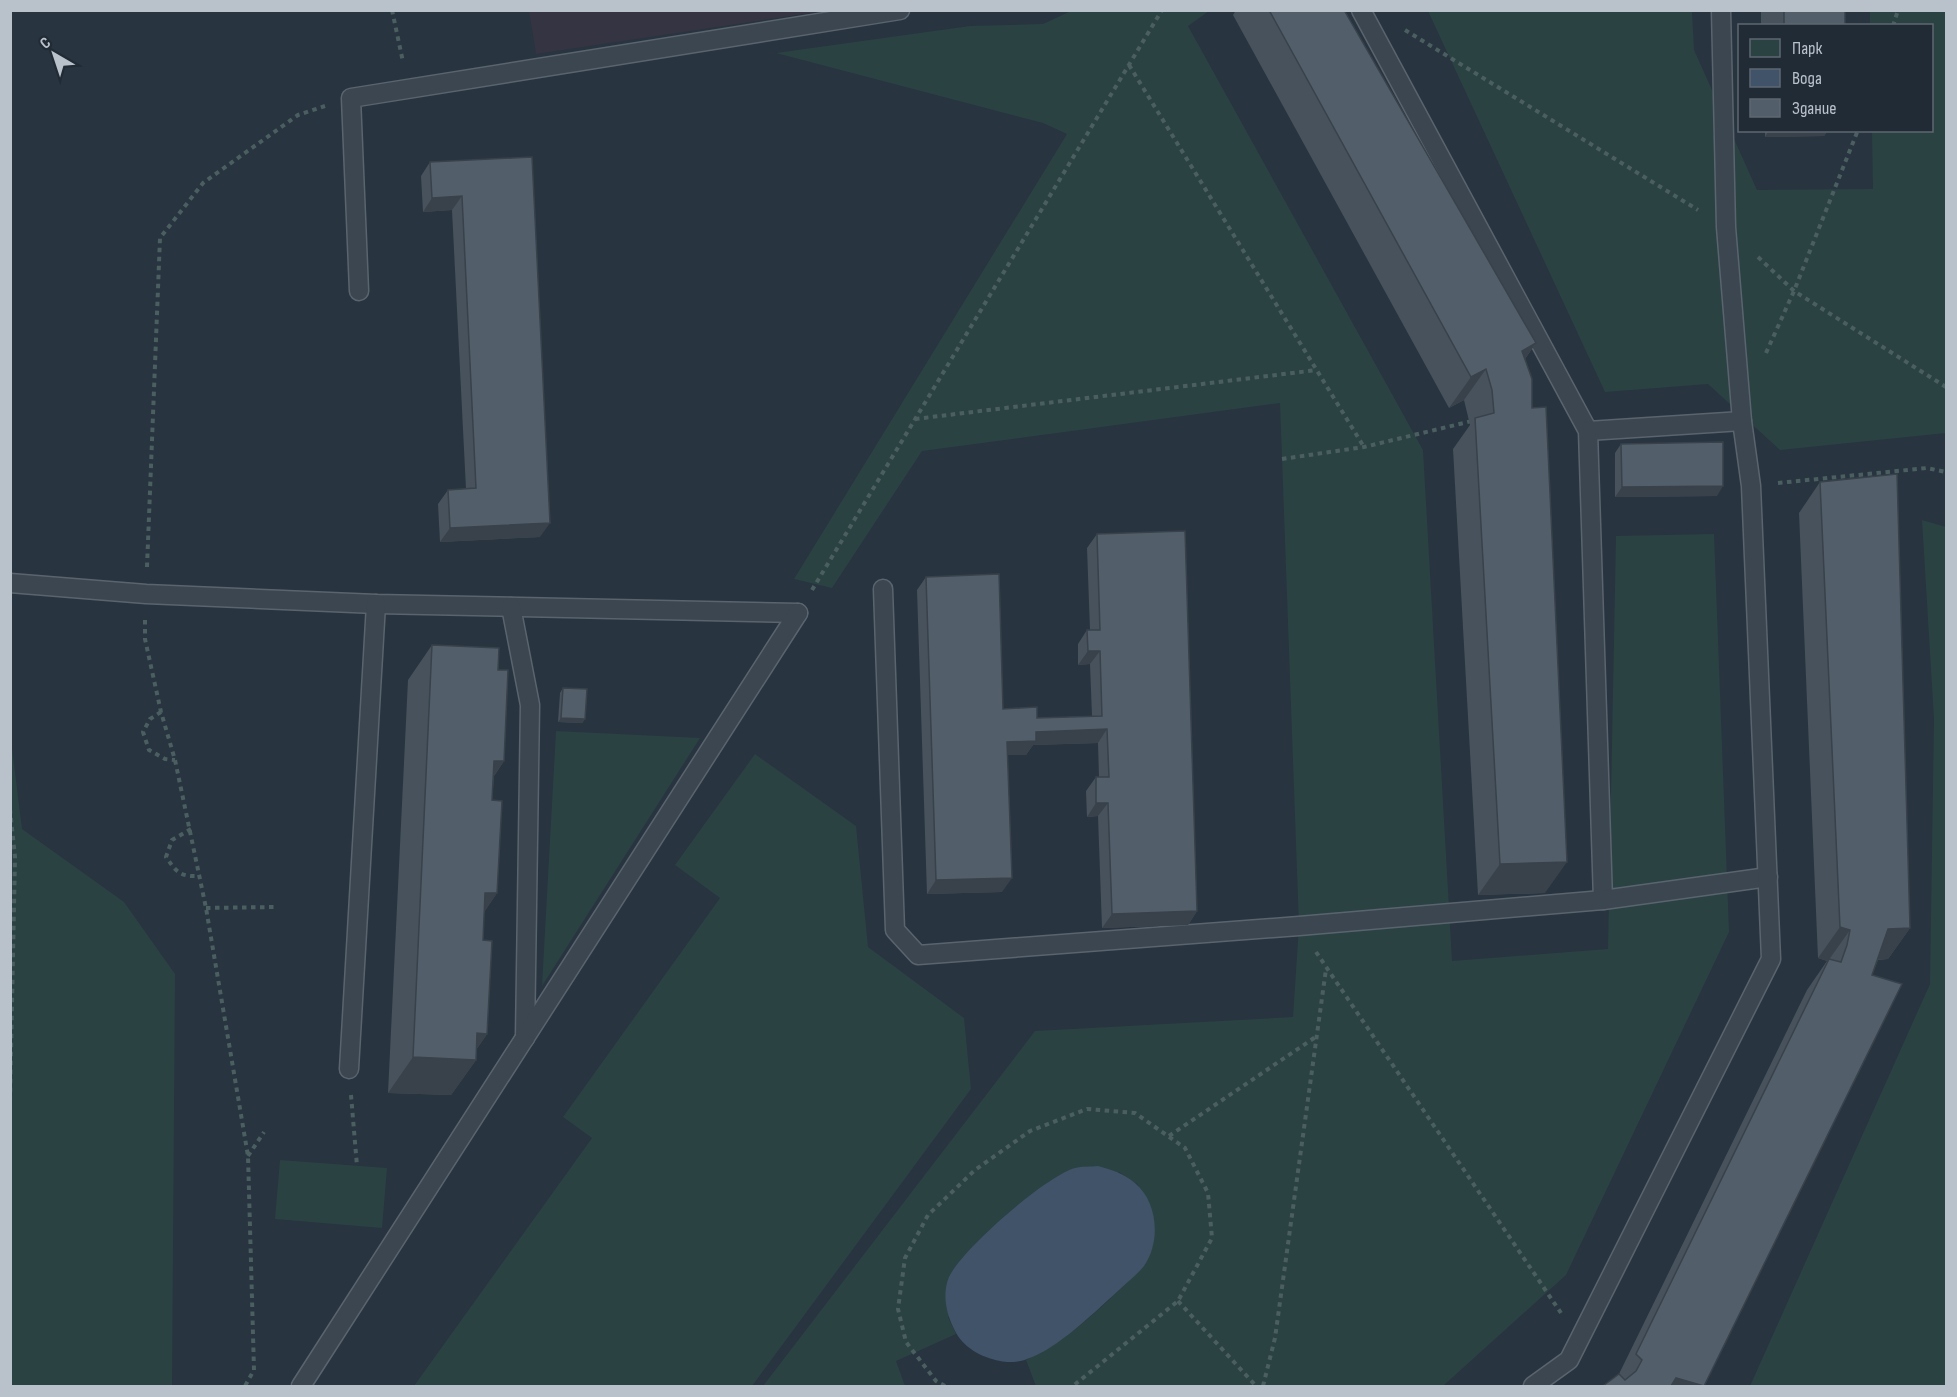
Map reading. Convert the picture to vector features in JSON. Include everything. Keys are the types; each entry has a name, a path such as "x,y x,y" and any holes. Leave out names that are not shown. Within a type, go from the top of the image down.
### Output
{"lane":[{"path":"359,291 351,98 900,10"},
{"path":"1361,10 1587,431 1603,900"},
{"path":"1533,1386 1569,1360 1771,959 1751,486 1742,421 1726,227 1721,10"},
{"path":"1587,431 1742,421"},
{"path":"10,583 146,594 376,604 798,613"},
{"path":"883,589 895,930 918,955 1603,900 1768,877"},
{"path":"349,1069 376,604"},
{"path":"512,606 530,705 525,1038"},
{"path":"301,1386 798,613"}],"path":[{"path":"392,10 408,89"},
{"path":"798,613 1162,10"},
{"path":"1372,32 1392,22 1726,227 1794,291 1947,387"},
{"path":"1128,65 1364,447"},
{"path":"245,1386 254,1370 248,1156 191,829 145,639 160,238 203,183 297,115 351,98"},
{"path":"1765,355 1794,291 1857,132"},
{"path":"915,419 1317,370"},
{"path":"1282,459 1364,447 1480,418"},
{"path":"1751,486 1927,468 1947,472"},
{"path":"161,712 150,719 143,732 148,750 165,759 176,760"},
{"path":"10,809 15,857 10,1102"},
{"path":"191,829 172,840 166,856 177,872 188,877 199,876"},
{"path":"206,908 274,908"},
{"path":"1299,926 1326,969 1580,1340"},
{"path":"1263,1386 1275,1338 1326,969"},
{"path":"1169,1136 1317,1036"},
{"path":"349,1069 357,1166"},
{"path":"945,1386 936,1381 906,1342 898,1309 905,1258 928,1215 975,1170 1030,1131 1087,1109 1135,1113 1185,1148 1209,1192 1212,1238 1178,1301 1073,1386"},
{"path":"248,1156 264,1131"},
{"path":"1178,1301 1256,1386"}],"shaded area":[{"path":"529,10 824,11 536,54"}],"green space":[{"path":"1071,11 1209,11 1188,26 1423,450 1452,961 1608,949 1616,536 1714,534 1729,932 1566,1275 1443,1386 1036,1386 1026,1360 1074,1330 1144,1265 1149,1202 1137,1184 1119,1172 948,1317 956,1334 896,1361 905,1386 763,1386 1035,1031 1293,1017 1299,926 1280,403 922,451 832,588 794,579 1067,134 1043,123 776,53 970,26 1043,24"},
{"path":"1428,11 1692,11 1694,50 1757,190 1873,189 1872,132 1933,132 1933,24 1870,24 1870,11 1946,11 1946,433 1780,450 1708,384 1605,392"},
{"path":"1922,520 1946,527 1946,1386 1750,1386 1930,984 1934,719"},
{"path":"556,731 700,738 542,986"},
{"path":"11,740 22,829 124,902 175,974 172,1386 11,1386"},
{"path":"755,754 856,826 868,947 964,1018 971,1089 752,1386 414,1386 592,1138 563,1117 720,898 675,865"},
{"path":"280,1160 387,1168 382,1228 275,1219"}],"water":[{"path":"1098,1166 1117,1172 1131,1180 1143,1191 1148,1201 1152,1211 1155,1234 1153,1246 1144,1266 1075,1330 1038,1354 1021,1361 1007,1362 973,1351 958,1336 947,1310 945,1297 947,1283 957,1265 987,1232 1045,1184 1075,1168"}],"building":[{"path":"1269,10 1344,10 1536,343 1522,351 1532,379 1532,408 1546,407 1567,862 1500,864 1475,418 1494,413 1492,390 1486,369 1471,377"},
{"path":"1784,10 1845,10 1845,24 1784,24"},
{"path":"532,157 550,523 450,528 448,490 476,488 462,196 432,198 430,162"},
{"path":"1723,442 1723,486 1622,487 1621,444"},
{"path":"1897,474 1910,928 1888,929 1872,975 1902,984 1704,1386 1676,1378 1671,1386 1603,1386 1619,1374 1625,1380 1636,1371 1642,1360 1636,1354 1829,959 1841,962 1847,945 1850,930 1840,927 1820,482"},
{"path":"1185,531 1197,911 1112,914 1108,803 1096,803 1096,777 1109,777 1107,729 1036,732 1036,741 1007,742 1012,878 936,880 926,577 999,574 1003,709 1037,707 1037,718 1102,716 1100,651 1088,651 1087,630 1100,630 1097,534"},
{"path":"432,645 499,648 498,670 508,670 504,761 494,761 492,800 502,801 497,893 485,893 483,940 492,941 487,1034 477,1033 476,1060 413,1057"},
{"path":"563,688 587,689 585,719 561,718"}]}
